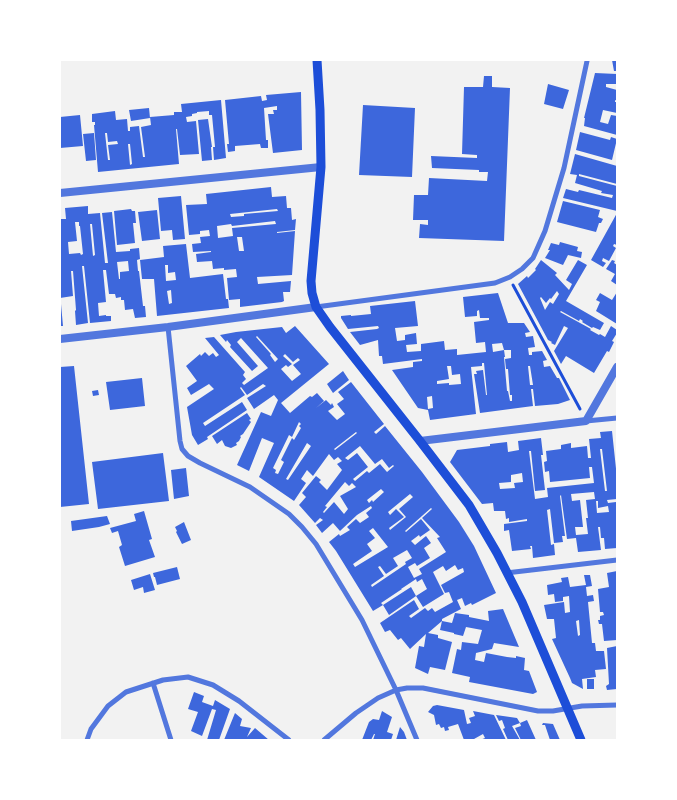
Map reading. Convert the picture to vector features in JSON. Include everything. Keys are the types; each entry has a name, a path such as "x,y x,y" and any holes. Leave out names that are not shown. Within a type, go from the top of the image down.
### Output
{"main road":[{"path":"318,60 321,167 311,281 316,307 469,505 497,553 522,602 581,740"}],"street":[{"path":"60,338 168,327 495,283 510,278 533,258 545,231 564,168 587,61"},
{"path":"60,193 321,167"},
{"path":"168,327 182,449 188,456 250,487 289,514 316,544 362,620 396,690 417,740"},
{"path":"586,421 617,367"},
{"path":"420,441 617,418"},
{"path":"506,573 617,560"},
{"path":"87,740 91,729 108,706 126,692 163,680 188,677 213,685 239,701 289,740"},
{"path":"153,683 171,740"},
{"path":"324,740 378,698 396,690 407,688 423,688 538,711 617,705"}],"path":[{"path":"510,278 586,421"}],"building":[{"path":"612,60 617,60 617,71 614,71"},
{"path":"595,73 617,74 617,84 606,84 606,87 617,90 617,101 615,100 615,102 617,102 617,113 603,110 600,122 608,124 611,115 617,116 617,135 584,126 584,118"},
{"path":"484,76 492,76 492,87 510,88 504,241 419,238 420,224 428,225 428,220 413,220 414,195 428,195 429,178 487,181 488,172 432,168 431,156 477,158 477,155 462,154 464,87 483,87"},
{"path":"548,84 569,90 563,109 544,104"},
{"path":"301,92 302,150 273,153 268,114 274,114 273,110 277,110 277,106 264,108 268,148 261,148 260,144 235,146 235,151 228,152 225,100 261,96 262,101 267,100 266,95"},
{"path":"221,100 226,158 214,160 213,147 215,147 212,115 209,115 209,111 197,112 192,114 192,116 186,117 187,122 196,121 199,154 180,155 176,129 179,164 98,172 95,122 92,122 92,114 115,111 116,120 127,119 128,131 130,131 130,127 139,126 143,157 145,157 141,127 151,125 150,117 174,115 174,112 182,112 181,104","holes":["105,133 107,133 108,142 117,141 118,144 108,145 110,160 108,160","128,144 130,144 132,164 130,165"]},
{"path":"363,105 415,108 412,177 359,175"},
{"path":"149,108 150,118 131,121 129,110"},
{"path":"80,115 83,146 60,148 60,117"},
{"path":"208,119 212,160 202,161 198,120"},
{"path":"580,132 610,140 611,137 617,139 612,160 576,150"},
{"path":"94,133 96,160 86,161 83,134"},
{"path":"575,154 617,166 617,184 579,174 579,176 617,186 617,211 563,198 566,189 578,192 579,190 612,198 613,195 601,193 602,191 575,183 577,175 570,174"},
{"path":"271,187 272,197 286,196 287,208 291,208 292,220 296,219 295,230 277,233 295,231 292,275 257,277 258,284 291,281 290,292 283,292 284,301 240,307 240,299 229,300 227,278 237,277 236,269 213,269 212,261 197,262 196,254 211,251 193,252 192,244 201,243 200,237 210,236 209,230 200,231 200,234 189,235 186,205 207,204 206,194","holes":["277,209 278,211 244,214 244,216 231,217 230,214","275,221 276,224 232,228 233,236 218,238 217,226 231,224 232,226","237,237 242,237 244,251 239,251"]},
{"path":"181,196 185,239 173,240 172,230 161,231 158,198"},
{"path":"563,201 600,210 598,217 603,219 599,223 596,232 557,222"},
{"path":"88,206 88,214 100,213 105,263 108,263 102,213 112,212 116,252 139,248 138,271 146,317 135,318 133,309 125,310 124,300 121,300 121,297 116,298 115,294 109,294 106,270 103,270 106,302 98,303 99,316 111,316 111,321 90,323 84,266 82,266 88,323 76,325 73,271 71,271 73,296 60,298 60,219 66,219 65,208","holes":["75,222 79,222 80,226 83,254 81,255 80,253 69,254 68,242 77,241","90,224 92,224 95,255 93,256","128,261 129,271 120,272 120,279 117,262"]},
{"path":"131,209 135,211 136,223 133,223 135,243 117,245 114,211"},
{"path":"157,210 160,239 142,241 138,212"},
{"path":"617,213 617,245 614,244 613,246 616,248 609,261 603,258 602,261 606,263 603,267 591,260"},
{"path":"560,242 578,247 577,251 582,252 581,258 568,255 563,265 545,258 550,250 548,250 551,243 559,245"},
{"path":"186,244 190,278 223,274 229,308 157,316 154,279 142,279 140,260 164,257 163,246","holes":["165,265 168,265 168,273 175,272 176,280 166,281","171,290 172,303 169,304 167,291"]},
{"path":"541,260 557,273 555,275 569,290 572,284 566,280 578,260 587,265 566,301 604,323 600,330 592,328 580,319 579,321 560,312 605,337 611,326 617,330 609,352 607,351 594,373 566,356 561,364 554,351 568,328 564,326 555,345 551,343 518,284 527,276 528,278","holes":["557,291 559,294 553,304 550,302 545,310 540,298 546,303"]},
{"path":"612,260 617,265 617,285 611,281 615,274 606,269"},
{"path":"617,292 617,324 596,311 600,302 596,300 600,293 612,300"},
{"path":"498,293 508,323 524,323 530,332 525,333 526,337 533,336 535,347 528,348 529,355 532,355 532,352 542,351 547,360 543,361 544,367 550,366 557,378 559,378 570,400 558,404 535,406 533,389 531,389 533,406 480,413 474,374 477,374 476,371 483,370 487,395 484,363 482,363 482,366 471,367 476,414 430,420 428,410 418,408 392,370 413,367 413,362 422,361 422,359 383,364 382,356 379,356 378,340 360,345 350,332 377,329 379,328 378,326 348,329 341,318 341,316 371,314 370,306 415,301 418,326 395,328 397,341 405,340 405,335 416,333 417,344 406,345 407,352 421,351 421,344 444,341 445,350 457,349 457,355 486,352 485,342 476,343 474,322 489,320 489,318 480,318 479,310 477,311 477,316 465,317 463,297","holes":["502,343 504,350 493,352 492,344","504,350 511,350 511,358 505,359 512,401 510,401 507,391 504,357","447,366 451,366 452,375 460,374 461,384 437,384 437,381 449,379","528,366 530,366 533,385 530,385","432,396 433,408 428,409 427,397"]},
{"path":"61,304 63,326 60,326"},
{"path":"295,326 329,364 281,403 290,413 310,396 312,397 317,393 324,401 316,408 326,400 331,405 332,403 334,407 328,411 337,420 345,414 337,404 344,399 338,392 351,382 384,424 374,432 376,434 385,426 422,472 459,522 474,546 496,593 472,605 471,603 465,606 462,598 457,600 461,609 442,619 428,633 438,635 438,638 452,642 445,670 430,667 428,674 415,668 419,646 424,647 426,634 410,649 401,638 398,640 390,630 385,632 380,623 414,600 419,609 409,616 411,618 425,608 428,611 432,608 435,612 453,602 449,592 445,593 441,585 464,572 463,568 458,570 455,565 446,571 443,566 433,572 444,594 423,607 416,596 427,589 422,579 417,582 416,579 381,603 383,605 373,611 329,542 339,534 340,536 350,530 347,527 356,519 360,523 369,517 366,513 372,508 371,506 357,515 340,531 333,523 322,533 316,525 323,520 320,518 315,523 299,505 306,497 302,493 316,476 327,490 342,470 337,464 342,461 338,457 334,460 329,454 313,476 307,470 301,479 306,483 294,501 259,477 274,443 262,438 249,471 237,465 261,412 271,416 278,400 274,395 254,409 247,398 266,386 263,384 247,395 241,387 245,395 203,423 205,426 242,402 247,410 198,445 192,435 187,407 214,389 209,384 191,395 187,388 197,381 186,366 205,352 209,356 213,353 216,357 219,355 205,338 214,337 245,372 243,375 246,379 242,383 244,385 268,368 241,338 237,342 258,366 252,371 230,347 231,345 227,340 226,342 220,335 282,327 286,333","holes":["257,336 278,359 275,362 271,354 256,337","285,354 293,362 298,358 300,360 293,365 301,374 292,381 281,369 286,365 288,367 292,364 283,356","299,422 301,428 294,440 292,438 281,460 284,462 278,474 275,473 276,470 273,468 289,435 292,437","356,432 335,450 334,449","307,443 311,446 288,480 286,479","360,446 375,464 382,459 389,468 394,466 387,472 380,464 369,473 367,471 355,481 353,479 368,467 357,453 348,460 345,458","345,482 349,486 352,483 356,487 340,496 348,509 344,514 334,502 323,512 327,507 325,506","381,489 384,492 373,502 372,500 369,503 367,500","410,494 413,497 399,509 406,517 390,530 389,528 404,517 396,509 390,515 388,512","431,508 422,518 440,537 437,538 446,552 419,569 422,574 414,578 408,567 415,563 417,566 430,558 424,548 431,543 426,536 415,545 411,541 430,530 421,519 406,532","373,528 388,547 355,567 353,564 372,551 367,544 375,538 369,531","407,550 412,558 372,587 371,585 384,576 378,567 380,566 386,574 398,566 393,558"]},
{"path":"74,366 89,504 60,507 60,367"},
{"path":"343,371 349,380 333,393 327,384"},
{"path":"142,378 145,406 110,410 106,382"},
{"path":"98,390 99,395 93,396 92,391"},
{"path":"247,413 251,422 240,436 239,441 236,443 237,445 231,448 225,446 222,440 217,444 212,436"},
{"path":"612,431 617,478 617,499 607,500 608,503 616,502 617,548 605,549 604,538 601,538 600,527 598,527 601,550 578,552 576,538 567,539 561,495 565,536 562,536 563,542 554,543 550,509 547,510 551,545 554,544 555,555 533,558 532,546 530,546 531,549 512,551 509,530 504,531 504,524 527,521 527,519 509,522 509,518 506,519 505,511 494,511 493,503 482,504 450,462 457,450 507,442 508,452 519,450 518,441 541,438 545,490 535,491 531,451 529,451 535,499 548,497 547,488 594,483 592,467 589,467 590,478 550,482 549,471 545,472 546,451 561,449 561,445 571,443 571,448 587,446 588,458 591,458 589,439 601,438 600,432","holes":["600,449 602,449 607,491 605,491","522,473 523,482 514,483 515,488 500,489 499,483 511,482 511,475","594,492 595,499 586,500 588,534 576,535 575,527 583,527 580,500 572,501 571,494","596,501 598,501 598,508 608,506 609,512 597,513"]},
{"path":"163,453 169,501 98,509 92,462"},
{"path":"186,468 189,496 174,499 171,470"},
{"path":"144,511 152,539 149,540 155,557 125,566 119,547 122,545 118,531 112,533 110,528 136,521 134,514"},
{"path":"107,516 110,524 72,531 71,521"},
{"path":"184,522 191,540 182,544 175,527"},
{"path":"177,567 180,579 157,585 153,573"},
{"path":"617,571 617,640 604,641 602,624 599,624 598,620 600,620 600,616 604,615 603,612 600,612 598,589 609,587 607,573"},
{"path":"150,574 155,590 144,593 143,587 134,590 131,580"},
{"path":"584,575 590,575 592,586 586,587 587,596 593,595 594,601 588,602 592,643 595,643 596,651 604,651 606,669 595,670 596,677 582,679 583,689 572,683 552,639 556,638 554,619 547,619 544,605 564,602 565,613 570,612 569,596 563,597 563,601 555,602 554,594 548,595 547,585 562,582 561,578 568,577 570,587 586,585","holes":["579,620 580,635 578,636 576,621"]},
{"path":"411,587 416,596 389,615 383,605"},
{"path":"503,609 519,647 494,643 492,649 476,653 475,660 484,662 486,653 525,658 524,670 529,671 537,692 533,694 469,682 470,677 452,673 457,649 461,650 462,642 478,644 482,630 466,627 463,636 454,634 440,630 442,621 452,623 455,613 489,621 488,611"},
{"path":"617,646 617,689 607,690 606,686 609,684 607,648"},
{"path":"587,679 594,679 594,689 587,689"},
{"path":"194,692 204,696 202,702 213,706 215,700 230,709 219,740 207,740 216,710 212,709 202,736 191,731 198,712 188,709"},
{"path":"437,705 464,710 467,724 471,723 469,718 475,716 473,711 494,715 506,740 480,740 485,738 483,734 474,740 464,740 458,724 448,727 449,730 445,731 444,727 441,728 439,724 436,725 434,715 428,712 433,706"},
{"path":"382,711 392,717 387,732 393,734 391,740 373,740 374,734 371,740 362,740 369,722 373,719 379,720"},
{"path":"235,713 242,719 240,726 251,728 247,737 255,728 269,740 224,740"},
{"path":"496,715 517,718 520,723 512,726 520,740 508,740 503,729 505,728 502,720 499,721"},
{"path":"527,720 536,740 521,740 515,728 521,726 520,723"},
{"path":"543,723 553,724 560,740 550,740 545,725 542,725"},
{"path":"400,727 404,732 407,740 396,740"}]}
